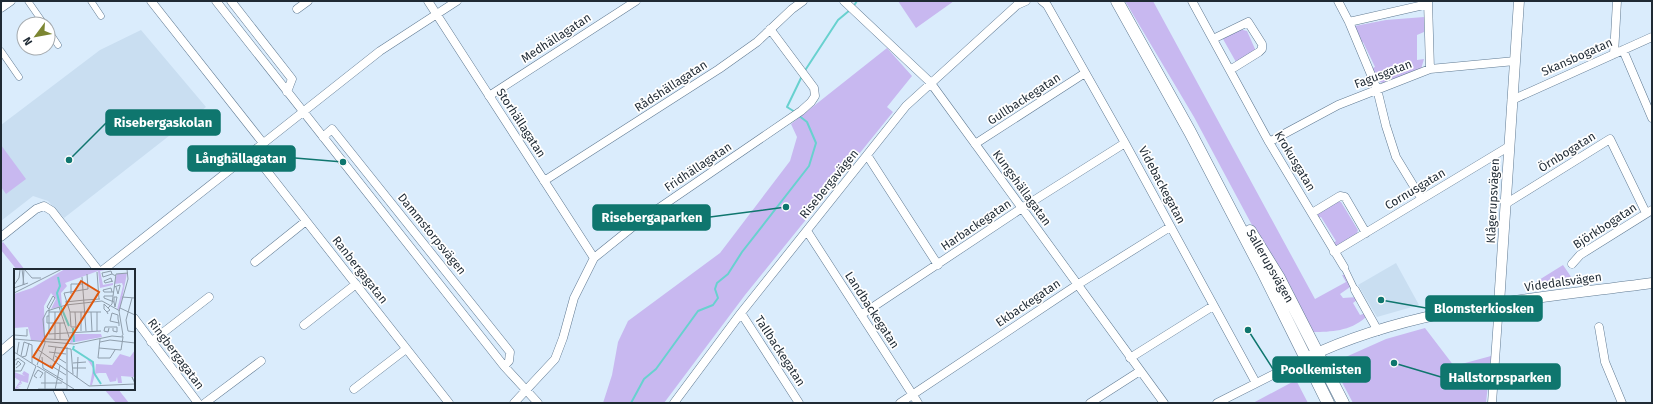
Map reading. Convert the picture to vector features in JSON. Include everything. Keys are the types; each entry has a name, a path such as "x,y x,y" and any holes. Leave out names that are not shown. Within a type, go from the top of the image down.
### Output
{"main road":[{"name":"Sallerupsvägen","path":"1117,1 1190,132 1279,278 1311,356 1343,403"},
{"name":"Sallerupsvägen","path":"1311,356 1313,375 1328,403"}],"street":[{"path":"1,8 12,1"},
{"path":"28,1 38,16"},
{"path":"92,1 101,16"},
{"path":"151,1 263,143"},
{"name":"Dammstorpsvägen","path":"216,1 504,366 525,391 538,403"},
{"path":"231,1 292,79 287,92"},
{"path":"297,9 308,1"},
{"name":"Storhällagatan","path":"428,1 594,258"},
{"path":"104,269 380,51 457,1"},
{"name":"Medhällagatan","path":"489,96 635,1"},
{"name":"Rådshällagatan","path":"544,181 719,69 757,42 792,8 803,1"},
{"name":"Kungshällagatan","path":"844,1 930,82 1130,358 1164,401"},
{"name":"Risebergavägen","path":"677,401 740,313 906,106 930,82 1017,5 1026,1"},
{"name":"Videbackegatan","path":"1042,1 1047,5 1086,73 1256,383"},
{"name":"Krokusgatan","path":"1192,1 1269,142 1344,267 1378,331"},
{"path":"1338,1 1349,22 1377,89 1386,126 1396,157 1421,198"},
{"name":"Klågerupsvägen","path":"1492,403 1507,203 1508,147 1519,1"},
{"path":"1614,54 1617,1"},
{"path":"1349,22 1428,2 1430,69"},
{"path":"1213,39 1248,22 1262,44 1260,52 1230,70"},
{"name":"Fridhällagatan","path":"525,391 555,359 574,298 594,258 640,221 790,119 811,102 815,96 814,88 770,29"},
{"name":"Skansbogatan","path":"1512,100 1652,37"},
{"path":"1623,50 1652,118"},
{"path":"1,51 19,77"},
{"name":"Fagusgatan","path":"1269,142 1338,105 1430,69 1515,61"},
{"name":"Gullbackegatan","path":"975,144 1086,73"},
{"name":"Dammstorpsvägen","path":"323,137 332,129 510,352 509,361 504,366"},
{"name":"Örnbogatan","path":"1507,203 1610,139 1649,212"},
{"name":"Harbackegatan","path":"861,315 1022,208 1125,144"},
{"name":"Cornusgatan","path":"1334,252 1421,198 1508,147"},
{"name":"Ranbergagatan","path":"252,152 449,403"},
{"path":"867,155 938,265"},
{"path":"1312,213 1340,196 1345,197 1366,233"},
{"path":"1,237 36,209 44,206 52,211 97,269"},
{"name":"Björkbogatan","path":"1572,264 1580,256 1649,212"},
{"path":"255,262 306,222"},
{"name":"Ekbackegatan","path":"900,403 1077,285 1170,227"},
{"name":"Landbackegatan","path":"807,231 918,403"},
{"name":"Videdalsvägen","path":"1311,356 1378,331 1423,317 1499,304 1652,283"},
{"path":"304,325 356,284"},
{"path":"151,342 209,297"},
{"path":"1130,358 1213,306"},
{"name":"Tallbackegatan","path":"740,313 799,403"},
{"name":"Ringbergagatan","path":"135,319 198,403"},
{"path":"1599,327 1605,362 1622,403"},
{"path":"1,351 14,340"},
{"path":"354,389 406,349"},
{"path":"1217,403 1311,356"},
{"path":"205,403 261,361"},
{"path":"1090,403 1140,371"},
{"path":"58,390 64,403"},
{"path":"514,403 525,391"}],"shaded area":[{"path":"898,1 954,1 916,28"},
{"path":"1125,1 1153,1 1315,299 1346,282 1342,275 1348,275 1353,285 1340,294 1343,298 1357,297 1358,299 1353,303 1360,315 1366,313 1365,318 1353,326 1340,330 1313,332 1290,286 1260,240 1194,117"},
{"path":"1424,17 1424,32 1417,35 1417,60 1424,59 1421,69 1382,83 1376,79 1370,69 1375,67 1363,42 1360,44 1355,26 1386,20"},
{"path":"1239,29 1247,31 1255,49 1254,52 1236,62 1223,39"},
{"path":"141,30 206,107 64,218 48,201 33,196 1,221 1,125 100,50"},
{"path":"887,48 912,76 887,107 893,112 745,295 664,403 603,403 612,375 618,342 628,321 720,253 790,161 797,137 791,124"},
{"path":"1,145 26,179 6,194 1,187"},
{"path":"1336,201 1341,202 1358,230 1356,236 1335,247 1332,244 1336,241 1321,217 1316,219 1316,212"},
{"path":"3,242 24,269 16,269 1,250 1,244"},
{"path":"1396,263 1419,305 1377,317 1358,285"},
{"path":"1563,265 1576,284 1526,288"},
{"path":"1425,328 1454,366 1491,356 1486,403 1353,403 1335,369 1339,360 1386,339"},
{"path":"1296,380 1308,403 1253,403"},
{"path":"105,390 119,390 129,403 116,403"}],"waterway":[{"path":"853,7 857,1"},
{"path":"804,72 838,20 850,10"},
{"path":"795,112 787,107 802,76"},
{"path":"631,403 644,379 656,369 698,311 713,305 718,298 715,289 717,283 728,274 742,252 809,166 816,143 807,122 798,115"}],"place":[{"name":"Risebergaskolan","path":"69,160"},
{"name":"Långhällagatan","path":"343,162"},
{"name":"Risebergaparken","path":"786,207"},
{"name":"Blomsterkiosken","path":"1381,300"},
{"name":"Poolkemisten","path":"1248,330"},
{"name":"Hallstorpsparken","path":"1394,363"}]}
